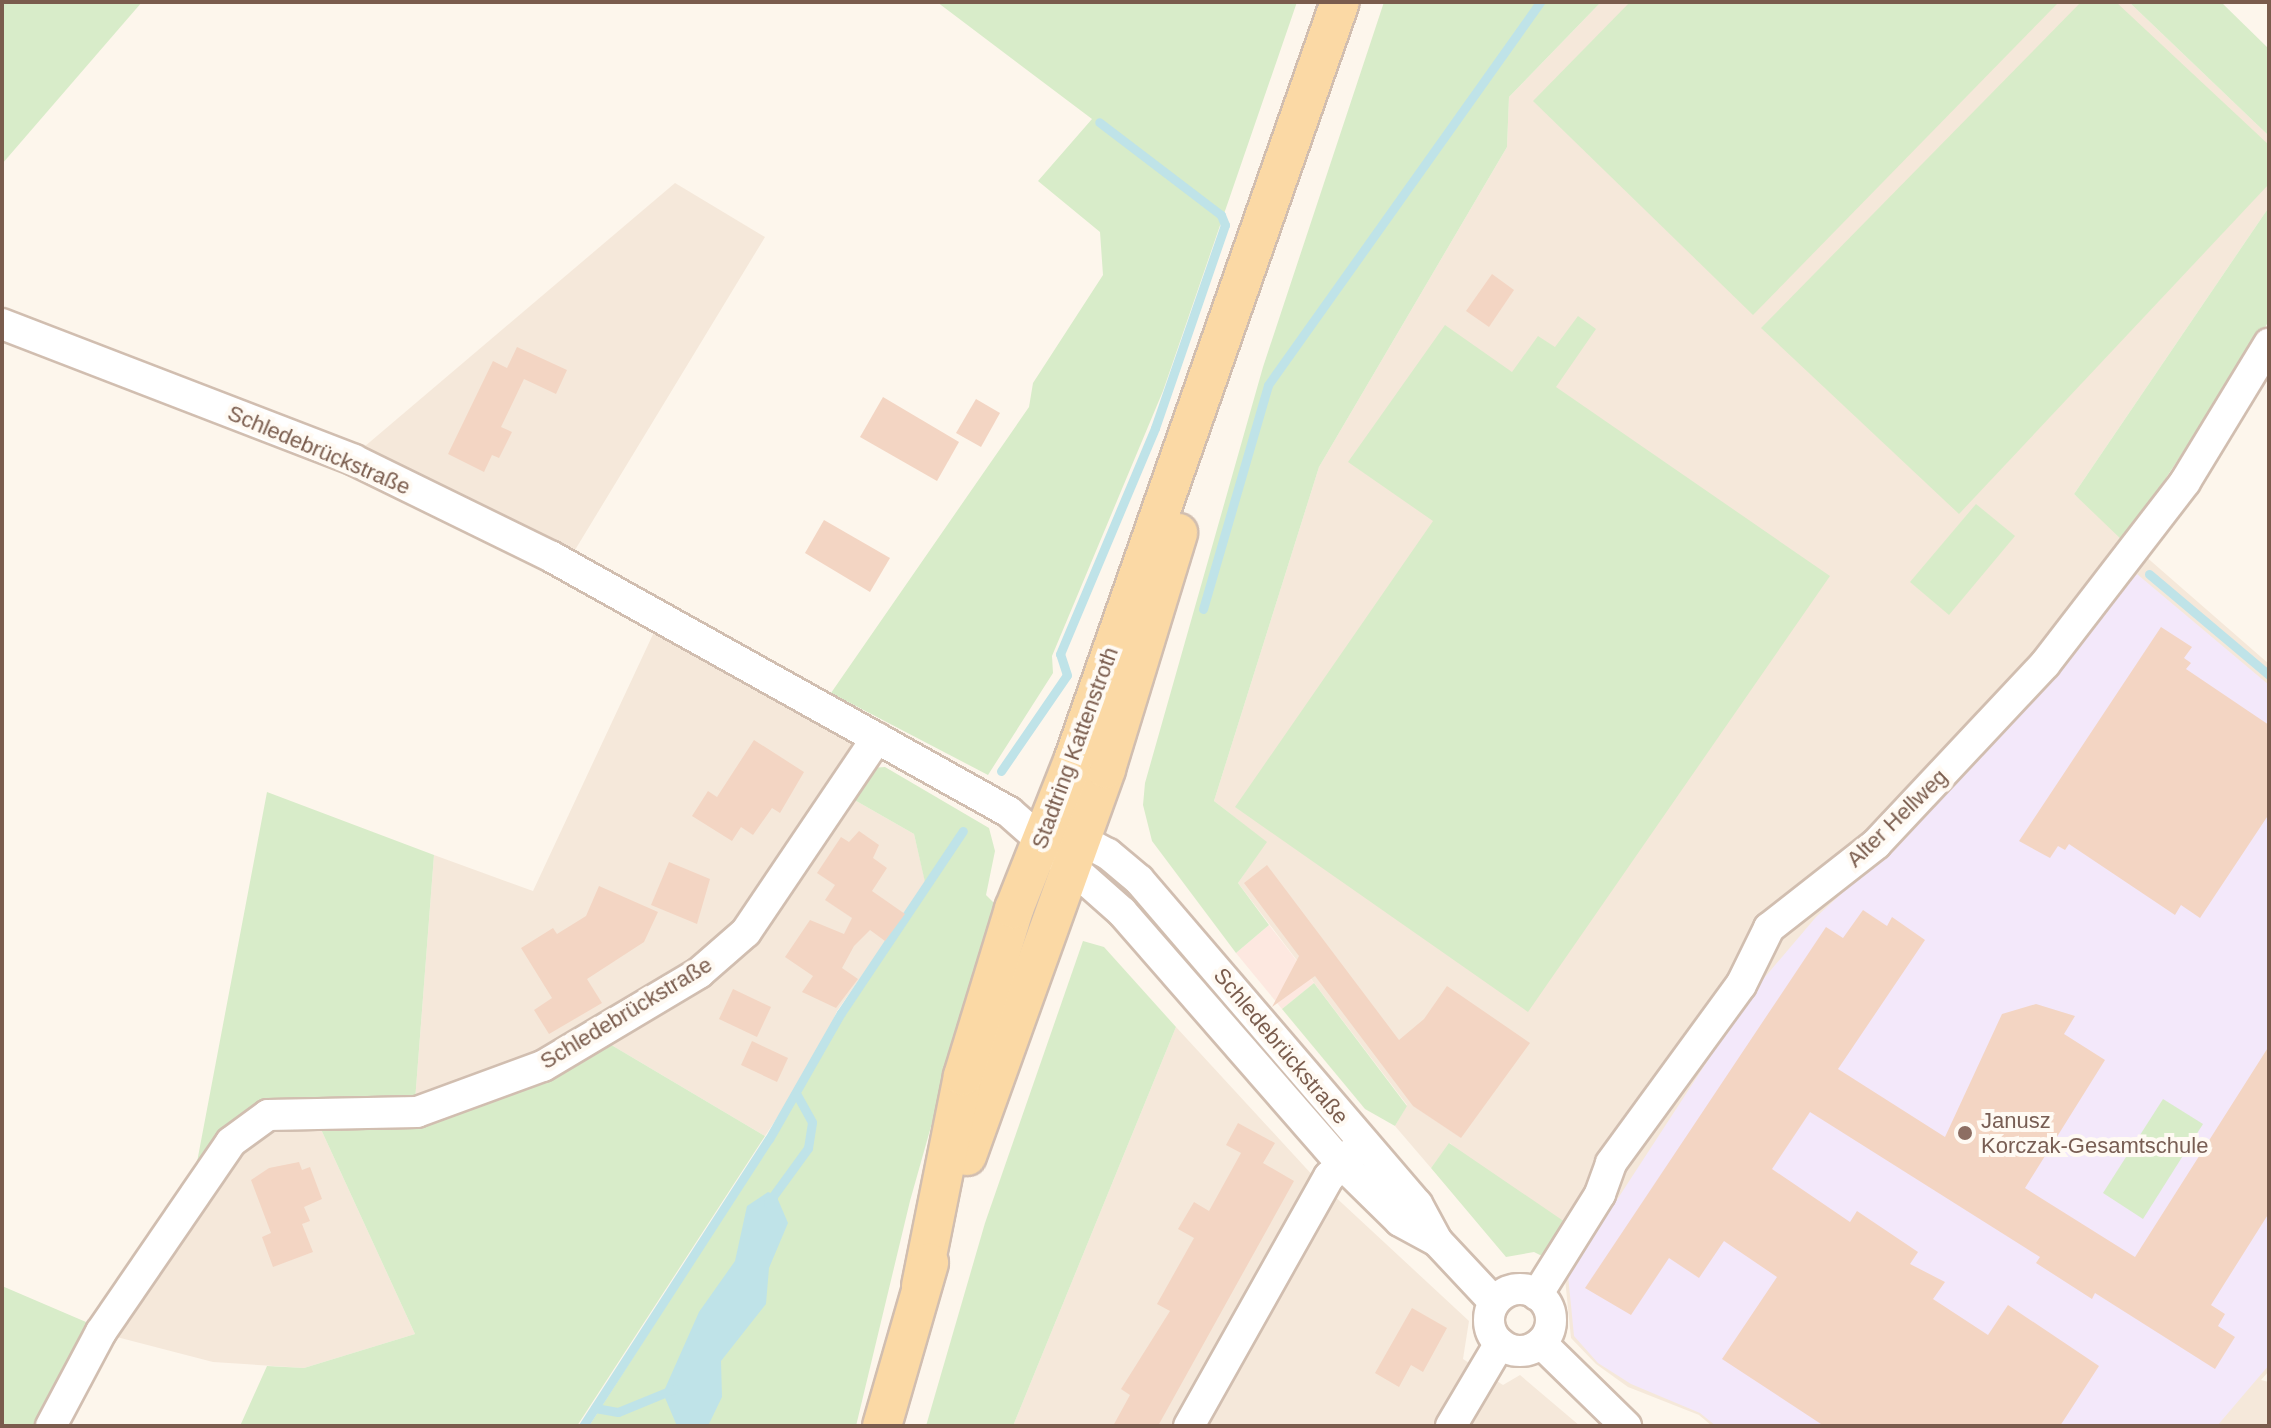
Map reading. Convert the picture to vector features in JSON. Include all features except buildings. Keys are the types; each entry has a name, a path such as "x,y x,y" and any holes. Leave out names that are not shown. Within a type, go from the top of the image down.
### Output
{"main road":[{"name":"Stadtring Kattenstroth","path":"882,1426 921,1286 1061,841 1227,372 1266,221 1340,2"}],"street":[{"name":"Schledebrückstraße","path":"2,324 354,460 552,557 1061,841 1139,880 1352,1153 1417,1204 1437,1241 1494,1302"},
{"name":"Alter Hellweg","path":"1537,1295 1600,1194 1611,1163 1741,985 1769,928 1876,844 2045,664 2185,482 2269,344"},
{"name":"Schledebrückstraße","path":"51,1426 101,1332 231,1142 268,1115 417,1112 543,1066 699,973 746,932 877,738"},
{"path":"1189,1426 1352,1153"},
{"path":"1519,1289 1537,1295 1551,1318 1541,1343 1516,1351 1500,1343 1491,1328 1494,1302 1519,1289"},
{"path":"1451,1426 1500,1343"},
{"path":"1541,1343 1626,1426"}],"shaded area":[{"path":"1601,2 2129,2 2269,136 2269,207 2074,494 2269,664 2269,1371 2261,1380 2269,1382 2269,1426 1712,1426 1699,1415 1628,1387 1596,1364 1571,1338 1564,1269 1450,1143 1431,1168 1395,1126 1407,1105 1238,883 1266,842 1214,801 1319,467 1507,147 1509,97"},
{"path":"675,183 765,237 575,550 364,447"},
{"name":"Janusz Korczak-Gesamtschule","path":"2137,574 2269,685 2269,1365 2217,1426 1716,1426 1700,1413 1631,1384 1598,1363 1574,1336 1568,1275 1753,991 1816,917 1887,852 2055,672"},
{"path":"655,630 858,742 738,925 692,966 529,1057 415,1101 434,855 533,891"},
{"path":"851,798 914,834 926,885 837,1011 815,1060 765,1136 608,1043 706,982"},
{"path":"1269,925 1314,983 1282,1009 1236,953"},
{"path":"1176,1027 1316,1179 1469,1321 1463,1359 1503,1385 1520,1375 1580,1426 1013,1426"},
{"path":"319,1125 415,1334 304,1368 213,1362 109,1335 238,1148 271,1127"}],"green space":[{"path":"2,2 142,2 2,164"},
{"path":"937,2 1297,2 1163,391 1052,656 1053,673 988,775 831,693 1029,407 1033,383 1103,275 1100,232 1038,181 1092,119"},
{"path":"1384,2 1601,2 1509,97 1507,147 1319,467 1214,801 1267,842 1238,883 1269,925 1236,953 1152,841 1143,805 1145,783 1263,367"},
{"path":"1630,2 2059,2 1753,315 1533,101"},
{"path":"2081,2 2116,2 2269,145 2269,184 1959,514 1761,328"},
{"path":"2129,2 2221,2 2269,49 2269,136"},
{"path":"2269,207 2269,321 2124,542 2074,494"},
{"path":"1578,316 1596,329 1556,387 1830,576 1528,1012 1235,807 1433,521 1348,462 1445,325 1512,372 1538,336 1555,347"},
{"path":"1976,504 2015,536 1949,615 1910,582"},
{"path":"885,767 989,828 995,851 986,895 994,903 910,1201 856,1426 589,1426 773,1139 844,1016 927,891 914,834 851,798 871,768"},
{"path":"267,792 434,855 415,1101 261,1107 194,1178"},
{"path":"1083,941 1104,947 1176,1027 1013,1426 926,1426 985,1223"},
{"path":"1314,983 1407,1106 1395,1126 1365,1109 1282,1009"},
{"path":"608,1043 765,1136 577,1426 240,1426 267,1366 304,1368 415,1334 319,1125"},
{"path":"2163,1099 2203,1124 2143,1219 2103,1193"},
{"path":"1449,1143 1565,1222 1544,1257 1534,1252 1506,1257 1431,1168"},
{"path":"2,1286 93,1325 38,1426 2,1426"}],"water":[{"path":"768,1192 776,1195 788,1223 769,1268 766,1304 721,1361 722,1397 708,1426 677,1426 663,1393 699,1312 735,1261 747,1206"}],"waterway":[{"path":"1203,609 1268,385 1540,2"},
{"path":"1001,771 1067,675 1060,654 1155,428 1225,225 1221,215 1099,122"},
{"path":"2149,574 2269,675"},
{"path":"583,1426 769,1139 841,1013 963,831"},
{"path":"768,1203 808,1148 812,1122 796,1093"},
{"path":"595,1408 618,1412 674,1389"}],"place":[{"name":"Janusz Korczak-Gesamtschule","path":"1965,1133"}]}
